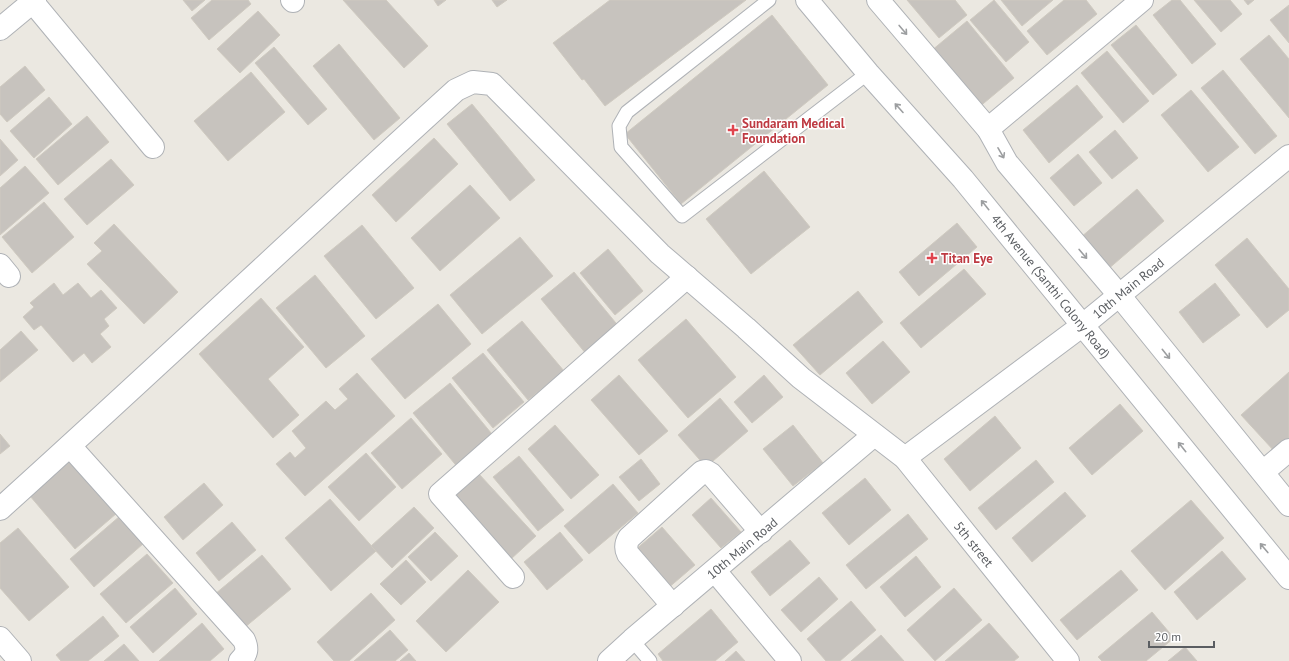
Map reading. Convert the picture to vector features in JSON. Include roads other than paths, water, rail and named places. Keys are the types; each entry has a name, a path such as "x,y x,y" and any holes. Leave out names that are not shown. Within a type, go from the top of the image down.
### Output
{"street":[{"name":"4th Avenue (Santhi Colony Road)","path":"807,0 868,73 963,179 1289,578"},
{"path":"878,0 988,130 1007,163 1119,295 1289,505"},
{"path":"0,29 33,1 153,147"},
{"path":"988,130 1134,3"},
{"name":"5th street","path":"0,509 70,446 316,217 456,90 473,82 492,84 660,254 687,276 801,378 905,458 1068,661"},
{"name":"10th Main Road","path":"905,458 1083,325 1289,156"},
{"path":"513,576 440,494 687,276"},
{"name":"10th Main Road","path":"609,661 874,434"},
{"path":"70,446 244,640 247,646 246,653 240,661"},
{"path":"1263,472 1289,450"},
{"path":"673,606 628,554 626,550 627,543 630,538 702,472 706,471 711,474 761,532"},
{"path":"715,571 790,661"},
{"path":"0,638 20,661"}],"lane":[{"path":"769,0 627,112 619,126 621,147 682,216 868,73"},
{"path":"632,640 650,661"}],"place":[{"name":"Sundaram Medical Foundation","path":"733,130"},
{"name":"Titan Eye","path":"932,258"}]}
